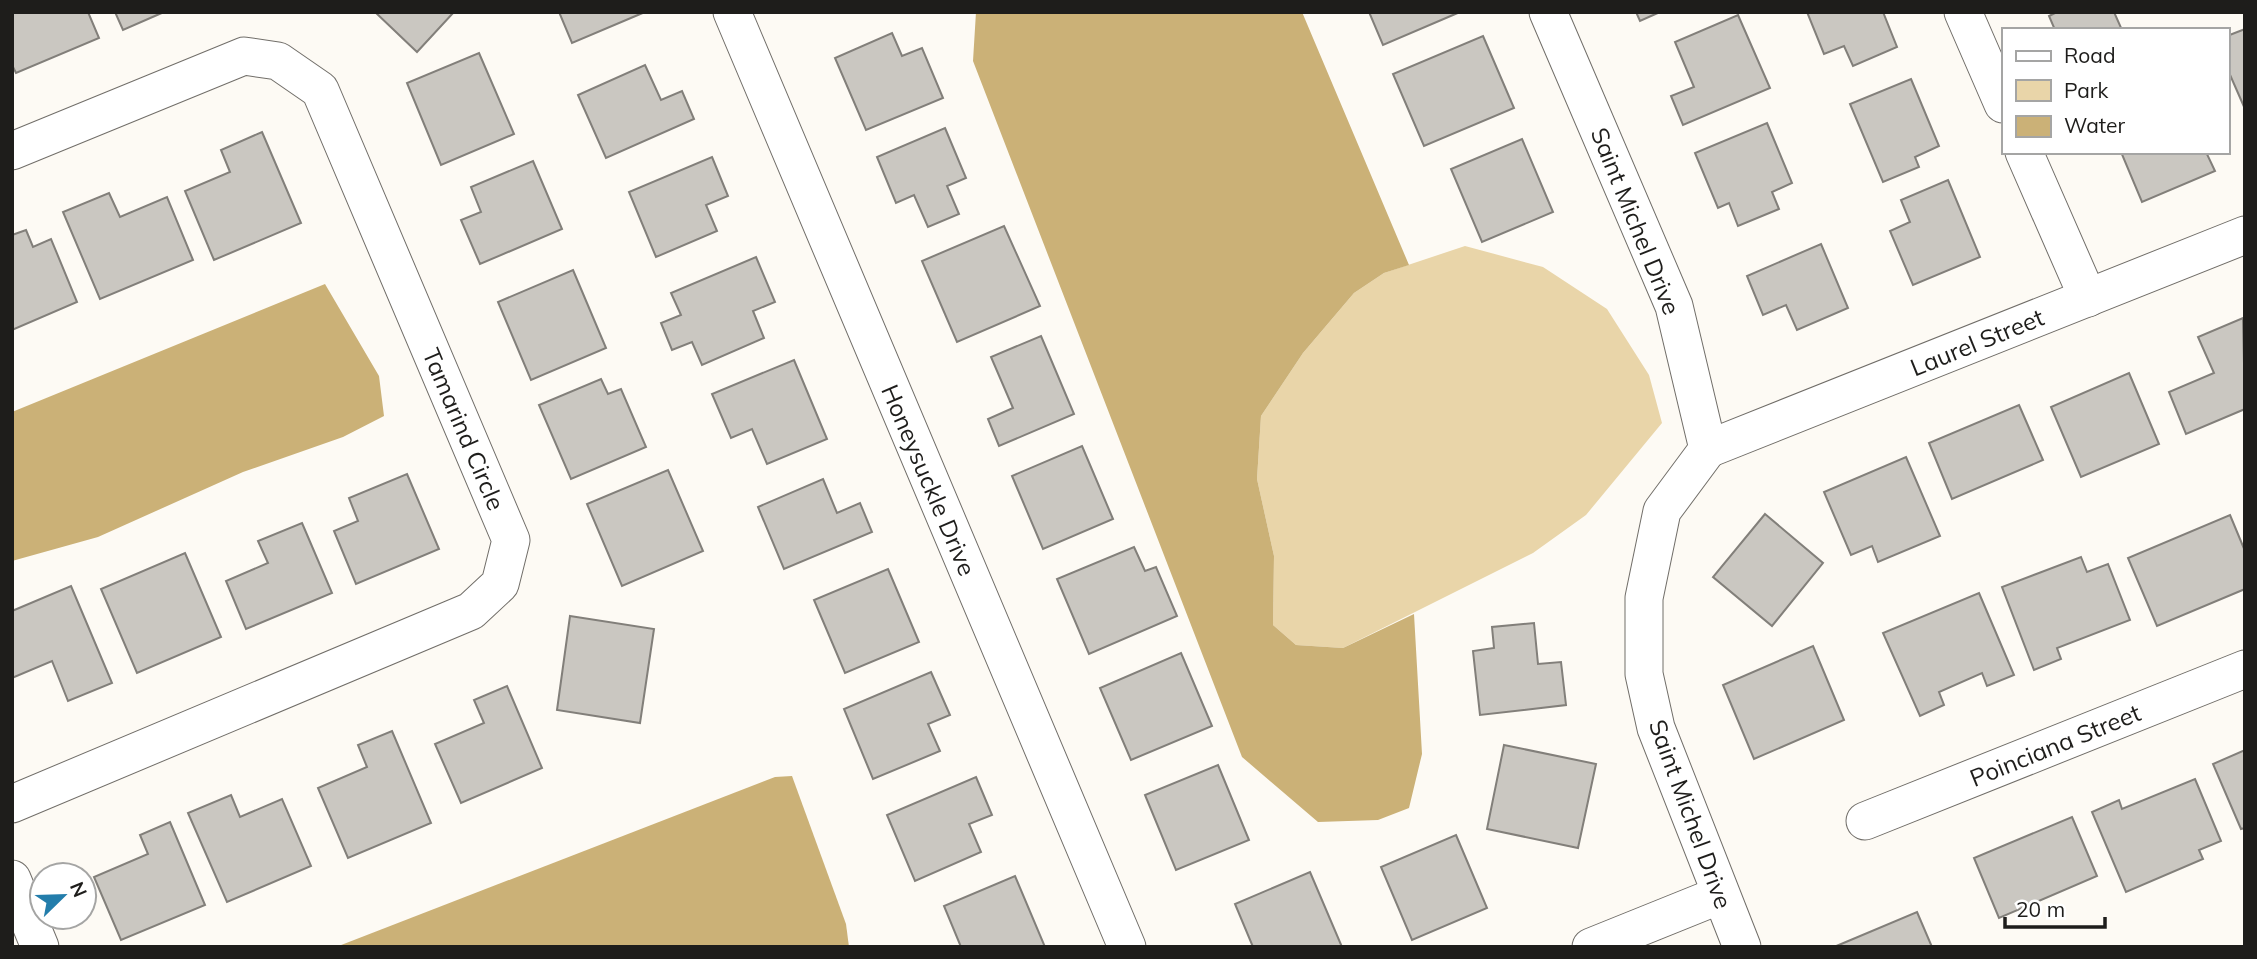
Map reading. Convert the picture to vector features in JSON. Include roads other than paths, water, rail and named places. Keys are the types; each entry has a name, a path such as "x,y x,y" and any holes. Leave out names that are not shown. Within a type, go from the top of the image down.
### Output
{"street":[{"name":"Honeysuckle Drive","path":"732,12 1127,947"},
{"name":"Saint Michel Drive","path":"1548,12 1674,306 1708,449 1662,511 1644,598 1644,674 1656,728 1742,947"},
{"path":"1964,12 2002,102"},
{"name":"Tamarind Circle","path":"12,151 244,57 278,61 320,90 511,540 500,584 471,611 12,804"},
{"path":"2025,154 2088,298"},
{"name":"Laurel Street","path":"1708,449 2245,235"},
{"name":"Poinciana Street","path":"1865,821 2245,669"},
{"path":"12,879 40,947"},
{"path":"1591,947 1720,895"}],"water":[{"path":"976,12 1302,12 1409,265 1384,273 1354,293 1303,353 1261,416 1257,479 1274,556 1273,625 1296,645 1343,648 1414,614 1422,754 1409,808 1378,820 1318,822 1242,757 973,61"},
{"path":"325,284 379,376 384,416 343,437 243,472 98,537 12,561 12,412"},
{"path":"792,776 846,924 849,947 336,947 775,777"}]}
